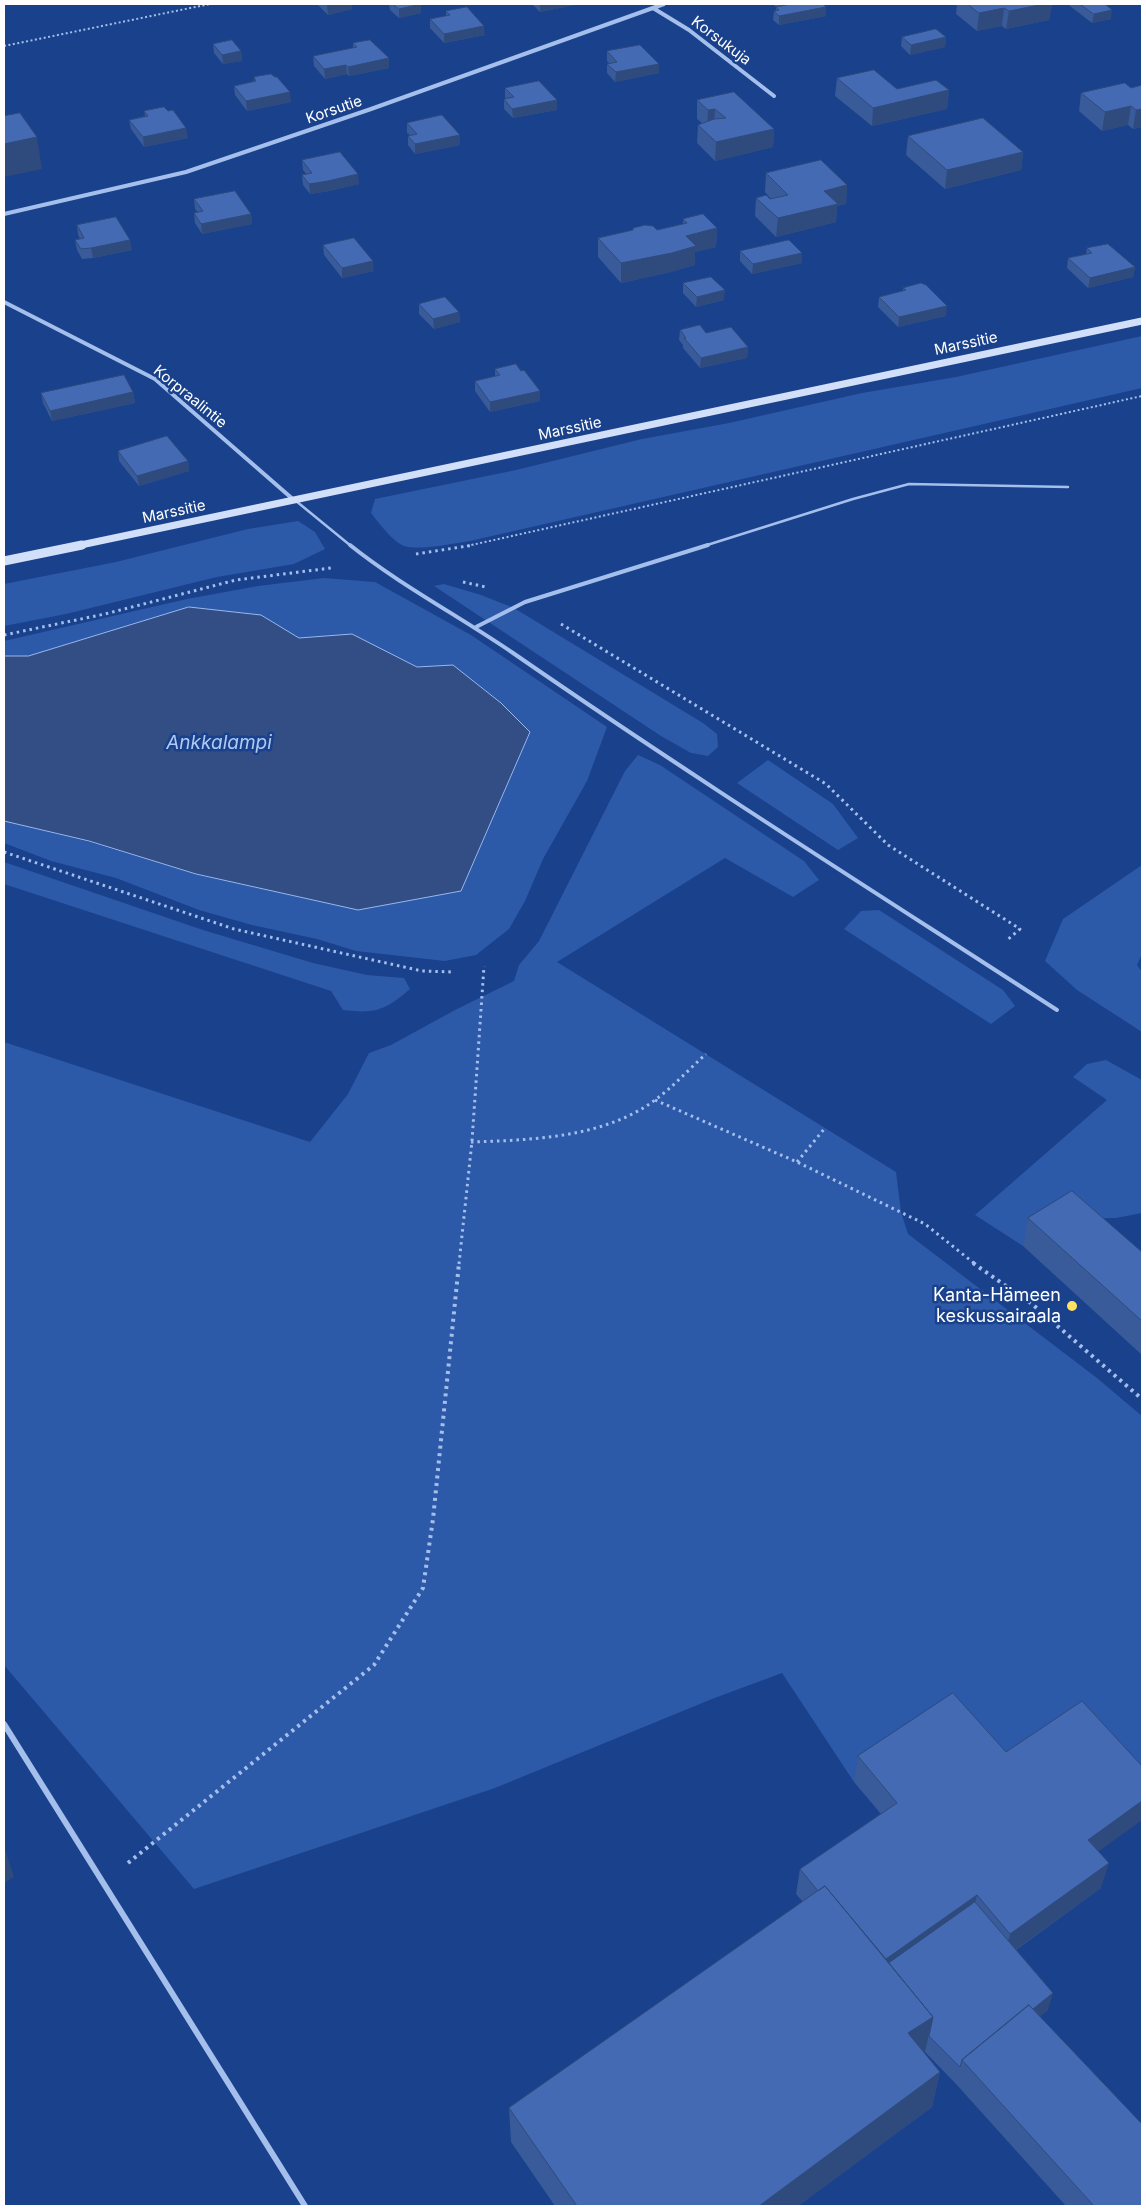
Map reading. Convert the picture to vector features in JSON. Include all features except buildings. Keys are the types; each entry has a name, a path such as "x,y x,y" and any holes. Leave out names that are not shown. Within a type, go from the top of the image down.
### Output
{"main road":[{"name":"Marssitie","path":"4,562 1142,321"}],"street":[{"name":"Korsutie","path":"4,214 186,172 371,109 664,4"},
{"name":"Korsukuja","path":"653,8 689,30 774,96"},
{"name":"Korpraalintie","path":"4,302 155,379 296,501"},
{"path":"4,1724 305,2206"}],"lane":[{"path":"476,627 524,602 853,499 909,484 1068,487"},
{"path":"296,501 370,561 476,627 638,739 1057,1010"}],"path":[{"path":"4,46 210,4"},
{"path":"4,635 105,614 236,580 478,544 1142,396"},
{"path":"454,580 503,591 524,602 826,784 888,845 1020,929 984,963"},
{"path":"4,852 234,929 422,971 454,972"},
{"path":"104,1882 374,1665 423,1588 436,1500 471,1142 484,966"},
{"path":"471,1142 521,1140 579,1133 634,1113 655,1100 706,1054"},
{"path":"655,1100 797,1162 925,1224 969,1260 1032,1304 1142,1399"},
{"path":"797,1162 825,1128"}],"shaded area":[{"path":"1142,336 1142,388 470,541 419,548 404,546 382,527 371,513 375,499 516,470 642,439 729,423 862,393 956,377"},
{"path":"298,521 315,532 325,549 294,564 217,577 66,614 4,626 4,584 116,562 248,529"},
{"path":"324,578 375,582 471,635 607,727 587,781 543,859 525,901 509,929 476,955 445,961 356,951 317,939 252,925 199,910 116,878 51,861 4,843 4,821 86,841 198,875 358,910 461,891 530,733 501,703 453,665 417,667 352,634 299,638 261,615 189,607 28,656 4,656 4,641 187,599 258,586"},
{"path":"444,584 481,595 514,608 703,723 717,734 718,747 708,756 691,753 661,736 434,586"},
{"path":"638,755 660,765 804,861 819,880 793,897 725,858 557,962 896,1172 901,1212 908,1234 1097,1378 1142,1416 1142,1800 1000,1778 948,1719 854,1782 782,1673 712,1699 495,1788 194,1889 4,1665 4,1042 310,1142 348,1094 369,1053 391,1045 455,1010 514,981 519,965 539,941 625,771"},
{"path":"768,760 833,804 858,838 838,850 737,783"},
{"path":"4,862 203,930 313,963 367,975 404,978 410,989 394,1002 380,1009 373,1011 343,1010 331,991 4,884"},
{"path":"1142,865 1142,954 1137,965 1142,972 1142,1032 1077,990 1045,961 1063,919"},
{"path":"879,910 1003,990 1015,1006 991,1024 844,929 861,911"},
{"path":"1106,1060 1142,1080 1142,1213 1116,1218 1066,1219 1023,1246 975,1215 1107,1100 1073,1077 1087,1064"}],"water":[{"name":"Ankkalampi","path":"189,607 261,615 299,638 352,634 417,667 453,665 501,703 530,732 461,891 358,910 196,874 89,841 4,821 4,656 28,656"}],"place":[{"name":"Kanta-Hämeen keskussairaala","path":"1072,1306"}]}
